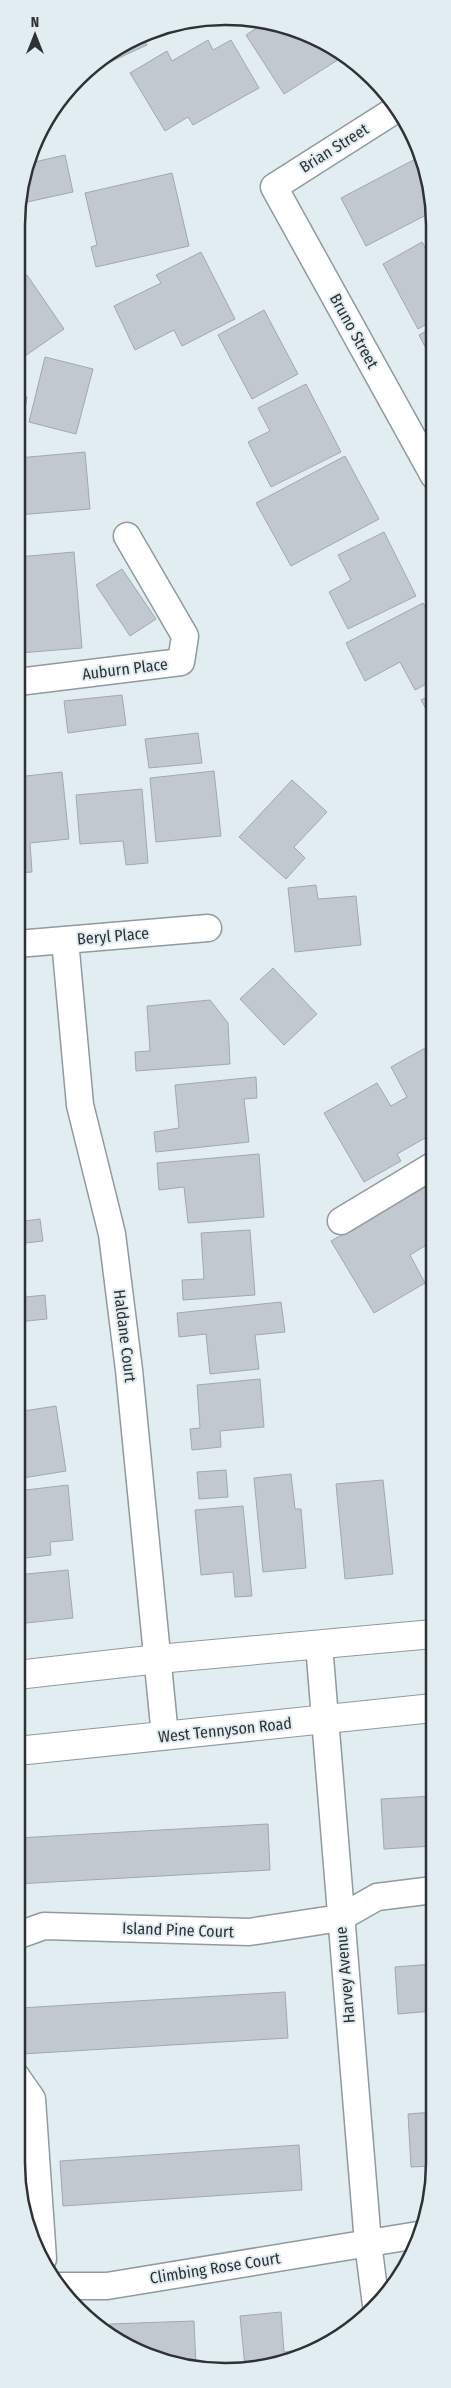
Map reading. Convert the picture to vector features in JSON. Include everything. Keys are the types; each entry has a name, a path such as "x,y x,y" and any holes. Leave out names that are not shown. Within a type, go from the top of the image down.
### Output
{"main road":[{"path":"25,1674 158,1659 426,1635"},
{"name":"West Tennyson Road","path":"25,1751 426,1709"}],"street":[{"name":"Brian Street","path":"274,187 391,113"},
{"name":"Bruno Street","path":"274,187 426,462"},
{"name":"Auburn Place","path":"25,681 181,662 185,636 127,536"},
{"name":"Beryl Place","path":"25,943 208,928"},
{"name":"Haldane Court","path":"65,940 80,1105 113,1244 130,1370 165,1736"},
{"path":"341,1222 426,1170"},
{"name":"Harvey Avenue","path":"319,1645 340,1918 368,2243 375,2296"},
{"path":"340,1918 377,1897 426,1891"},
{"name":"Island Pine Court","path":"25,1933 44,1926 249,1932 340,1918"},
{"path":"25,2089 32,2099 42,2243"},
{"name":"Climbing Rose Court","path":"67,2286 107,2286 412,2236"}],"building":[{"path":"257,28 277,32 302,40 338,60 284,94 246,35"},
{"path":"208,40 213,50 231,40 259,88 193,125 188,117 165,131 130,73 167,51 172,61"},
{"path":"145,42 147,45 110,62 125,52"},
{"path":"65,155 73,192 27,202 36,162"},
{"path":"414,159 422,186 426,215 366,246 341,198"},
{"path":"172,173 189,246 96,267 91,247 97,245 85,193"},
{"path":"422,242 426,249 426,324 418,329 383,264"},
{"path":"201,252 235,319 182,346 174,330 135,350 114,306 161,283 156,275"},
{"path":"27,275 64,329 25,356 25,276"},
{"path":"264,310 298,374 252,399 218,335"},
{"path":"426,331 426,349 419,335"},
{"path":"45,357 93,369 76,434 29,422"},
{"path":"306,384 341,452 271,487 248,442 270,431 258,408"},
{"path":"85,452 90,509 25,514 25,457"},
{"path":"345,456 379,519 291,566 256,503"},
{"path":"384,532 416,596 348,629 329,592 351,580 338,555"},
{"path":"74,552 82,648 25,653 25,556"},
{"path":"122,569 156,619 130,636 96,585"},
{"path":"423,603 426,608 426,684 415,690 400,662 365,681 346,643"},
{"path":"122,695 126,725 68,733 64,701"},
{"path":"426,697 426,709 421,700"},
{"path":"198,733 202,763 149,768 145,739"},
{"path":"214,771 221,836 156,842 150,778"},
{"path":"62,772 69,839 30,843 32,872 25,872 25,776"},
{"path":"292,780 327,812 294,847 305,858 286,879 239,837"},
{"path":"142,789 148,863 126,865 123,841 80,844 76,795"},
{"path":"316,885 318,899 356,896 361,945 295,952 288,888"},
{"path":"273,968 317,1014 284,1045 240,999"},
{"path":"210,1000 228,1023 230,1064 136,1071 135,1052 150,1051 147,1006"},
{"path":"426,1047 426,1138 397,1154 401,1161 364,1182 324,1113 377,1083 391,1106 407,1097 391,1067"},
{"path":"256,1077 257,1098 244,1099 249,1142 156,1152 154,1132 179,1128 175,1085"},
{"path":"259,1154 264,1217 188,1223 184,1187 159,1190 157,1163"},
{"path":"426,1187 426,1245 410,1255 425,1283 374,1313 331,1241"},
{"path":"40,1219 43,1241 25,1243 25,1221"},
{"path":"250,1230 255,1295 183,1300 182,1280 204,1279 201,1233"},
{"path":"25,1289 26,1297 45,1295 47,1319 25,1321"},
{"path":"281,1302 285,1332 255,1335 259,1369 210,1374 206,1334 179,1337 177,1313"},
{"path":"260,1379 264,1427 220,1431 221,1447 192,1450 190,1429 200,1428 197,1385"},
{"path":"56,1406 66,1471 25,1478 25,1411"},
{"path":"226,1470 228,1497 199,1499 197,1472"},
{"path":"291,1474 295,1509 301,1509 306,1568 263,1572 254,1478"},
{"path":"383,1480 393,1574 345,1579 336,1484"},
{"path":"68,1485 73,1540 50,1542 51,1555 25,1558 25,1490"},
{"path":"243,1506 252,1596 235,1597 233,1572 201,1575 195,1510"},
{"path":"68,1570 73,1618 25,1623 25,1574"},
{"path":"426,1796 426,1846 384,1849 381,1799"},
{"path":"268,1824 270,1870 25,1884 25,1838"},
{"path":"426,1965 426,2012 398,2014 395,1967"},
{"path":"285,1992 288,2038 25,2054 25,2008"},
{"path":"426,2113 426,2166 411,2167 408,2114"},
{"path":"299,2145 302,2190 63,2206 60,2161"},
{"path":"281,2312 284,2352 294,2350 265,2359 245,2362 240,2316"},
{"path":"194,2321 196,2360 149,2348 125,2336 110,2326 110,2324"}]}
